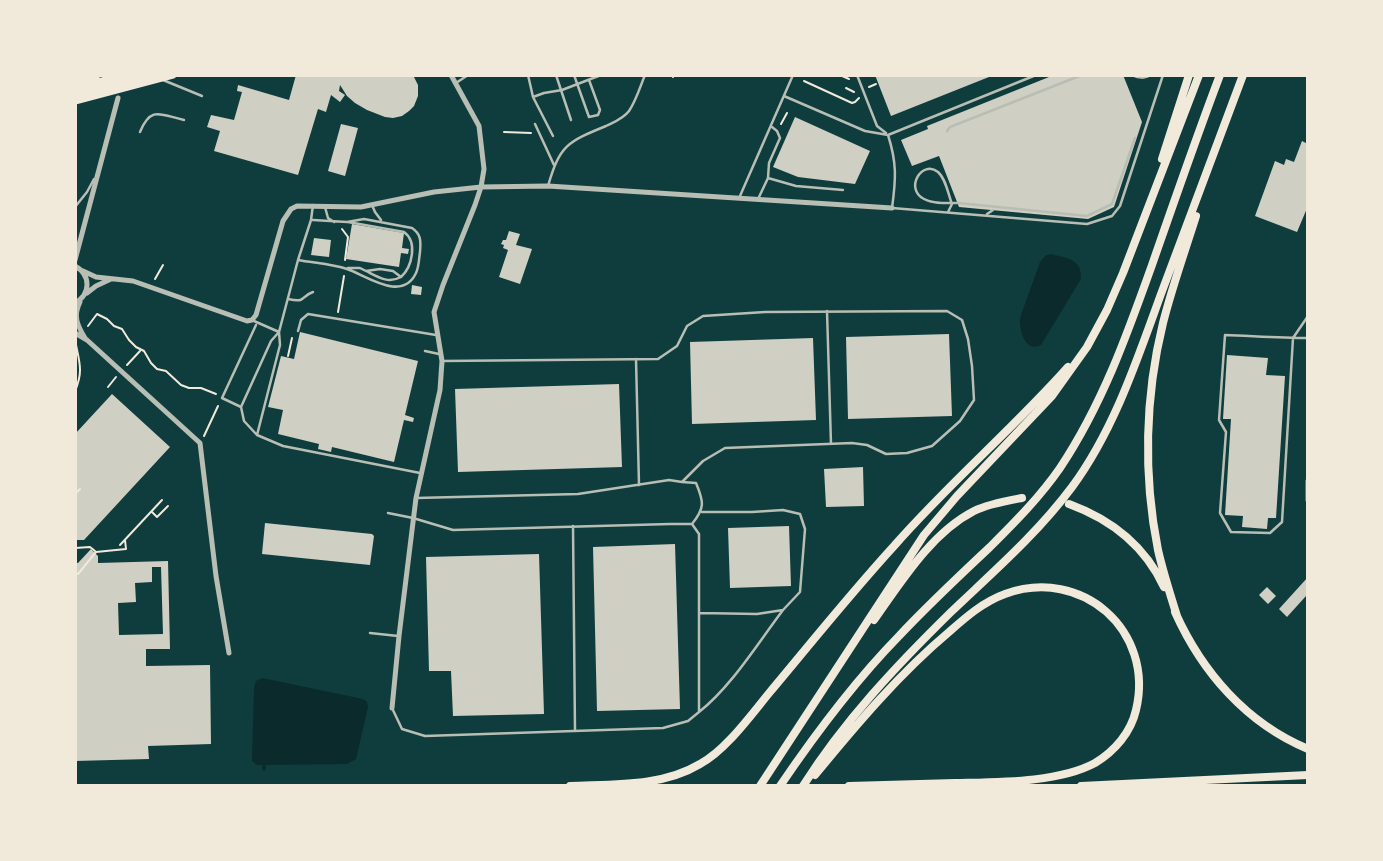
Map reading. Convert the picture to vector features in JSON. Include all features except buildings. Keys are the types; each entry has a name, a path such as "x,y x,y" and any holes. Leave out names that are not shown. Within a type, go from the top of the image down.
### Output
{"main road":[{"path":"75,81 97,75"},
{"path":"75,88 125,75"},
{"path":"75,94 148,75"},
{"path":"75,101 173,75"},
{"path":"1136,238 1189,75"},
{"path":"760,786 924,535 957,496 1052,397 1087,346 1107,310 1199,75"},
{"path":"780,786 864,673 1032,504 1059,469 1085,427 1136,310 1220,75"},
{"path":"813,773 821,757 859,708 897,666 1039,527 1080,475 1109,424 1140,353 1244,75"},
{"path":"1177,617 1164,574 1154,523 1148,464 1151,387 1163,320 1223,128"},
{"path":"570,786 654,780 688,771 703,763 750,716 918,518 1027,412 1087,346"},
{"path":"819,696 903,580 935,542 975,510 1022,498"},
{"path":"1069,504 1107,522 1136,545 1161,581 1201,661 1237,704 1269,729 1308,749"},
{"path":"804,786 923,655 978,608 1004,594 1030,587 1049,587 1075,593 1110,614 1120,624 1136,654 1140,679 1135,715 1123,739 1095,763 1047,778 849,786"},
{"path":"1081,786 1308,775"}],"street":[{"path":"392,708 416,498 440,390 441,358 434,312 475,205 484,169 479,126 451,75"},
{"path":"75,260 118,98"},
{"path":"75,266 96,277 133,281 254,322 287,214 297,206 361,207 434,192 481,187 548,186 892,208"},
{"path":"83,271 88,281 75,317 79,334 200,443 216,576 229,653"},
{"path":"80,299 96,286 111,279"},
{"path":"1308,481 1308,500"}],"lane":[{"path":"455,83 468,75"},
{"path":"528,75 533,97 553,136"},
{"path":"556,75 572,120"},
{"path":"574,75 589,117 598,115 600,110 589,80"},
{"path":"533,97 562,90 601,75"},
{"path":"548,186 554,165 563,149 580,137 618,121 629,111 645,75"},
{"path":"738,199 793,75"},
{"path":"857,75 877,125 888,135 894,151 897,176 892,208 1087,224 1112,216 1120,206 1163,75"},
{"path":"784,96 865,131 888,135 1036,75"},
{"path":"947,131 950,127 1082,75"},
{"path":"1132,75 1146,78 1151,75"},
{"path":"160,79 202,96"},
{"path":"140,132 144,122 155,113 184,120"},
{"path":"535,124 554,165"},
{"path":"757,200 768,178 769,163 780,138 771,126"},
{"path":"948,212 952,204 942,176 931,169 918,174 914,187 922,199 944,202 958,203 1087,216 1112,204 1135,138"},
{"path":"1132,154 1137,155"},
{"path":"75,207 88,192 100,166"},
{"path":"768,178 796,186 843,190"},
{"path":"257,435 279,345 279,332 313,205"},
{"path":"372,205 377,217 383,222"},
{"path":"325,206 328,218 336,222"},
{"path":"984,215 993,210"},
{"path":"299,260 345,268 386,286 395,287 410,281 415,275 421,246 421,238 417,232 404,225 364,219 347,222"},
{"path":"311,220 347,222 404,232 412,240 408,269 393,281 353,267 345,268"},
{"path":"366,271 393,271 401,277"},
{"path":"288,299 303,300 313,292"},
{"path":"827,311 831,444"},
{"path":"425,351 441,358 658,359 677,346 687,327 703,316 765,312 947,311 962,320 968,339 974,400 960,421 932,446 907,453 887,454 867,445 852,443 725,448 703,461 682,482"},
{"path":"298,331 300,320 308,314 438,335"},
{"path":"1308,316 1293,338 1282,522 1270,533 1231,532 1220,513 1226,432 1219,420 1225,335 1293,338 1308,338"},
{"path":"241,407 222,398 254,322 279,332"},
{"path":"279,332 271,341 241,407 244,421 257,435 283,446 420,473"},
{"path":"636,359 639,485"},
{"path":"388,513 453,530 692,524 702,512 702,496 696,483 669,480 578,494 416,498"},
{"path":"392,708 402,729 425,736 663,728 688,721 712,702 800,592 805,529 800,514 783,510 752,513 702,512"},
{"path":"692,524 699,534 699,712"},
{"path":"573,526 575,731"},
{"path":"700,613 757,614 783,610"},
{"path":"370,633 399,636"}],"path":[{"path":"840,75 852,81"},
{"path":"804,81 852,103 859,98 859,94"},
{"path":"505,132 539,133"},
{"path":"336,222 348,237 338,310"},
{"path":"75,391 81,369 75,342 97,314 122,329 157,369 166,371 181,385 201,388 222,398 200,443"},
{"path":"129,363 142,349"},
{"path":"75,494 80,489"},
{"path":"120,545 162,500"},
{"path":"152,512 157,517 168,506"},
{"path":"75,574 78,574 96,552 126,549 125,540"},
{"path":"75,548 90,547 96,552"}],"water":[{"path":"1050,254 1076,263 1081,279 1041,345 1035,347 1024,339 1020,318 1040,262"},
{"path":"262,678 367,702 356,759 347,764 257,765 252,761 254,687 256,681"}]}
